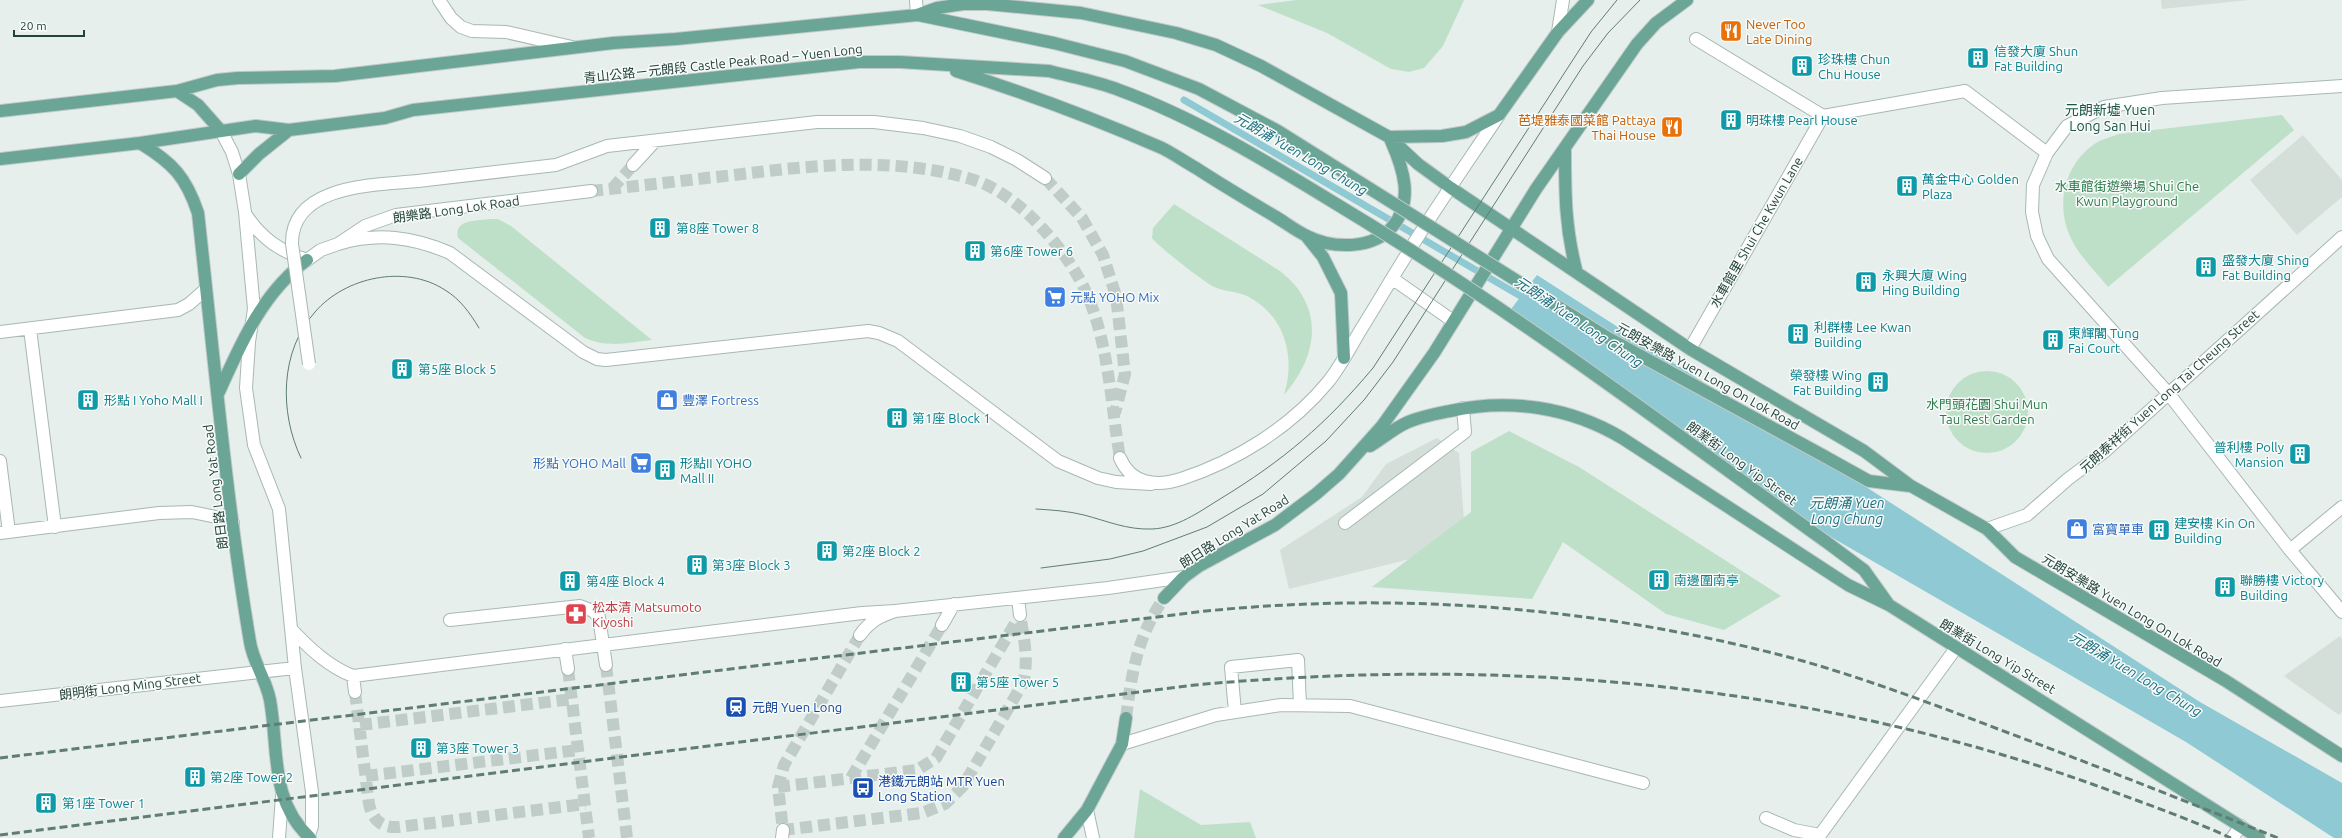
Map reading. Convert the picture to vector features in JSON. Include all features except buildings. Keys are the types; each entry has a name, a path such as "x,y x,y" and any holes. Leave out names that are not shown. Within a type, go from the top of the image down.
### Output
{"main road":[{"path":"1389,137 1442,136 1466,132 1499,115 1558,32 1588,0"},
{"path":"1453,321 1511,228 1637,44 1674,4 1687,0"},
{"path":"0,111 177,91 217,80 238,78 335,76 576,48 917,15 960,2 987,4 1081,13 1176,33 1216,45 1261,66 1389,137 1418,164 1511,228"},
{"name":"元朗安樂路 Yuen Long On Lok Road","path":"917,15 1054,43 1125,60 1198,89 1278,131 1608,338 1869,481 1911,486"},
{"name":"青山公路－元朗段 Castle Peak Road – Yuen Long","path":"0,159 140,143 256,126 289,130 385,118 413,110 826,65 873,62 1048,71 1117,89 1186,117 1265,159 1424,258"},
{"path":"940,65 1041,98 1164,149 1307,237 1337,244 1354,245 1373,242 1387,233 1399,219 1404,202 1405,183 1402,170 1389,137"},
{"path":"177,91 204,111 221,131"},
{"path":"239,174 259,154 289,130"},
{"name":"朗日路 Long Yat Road","path":"140,143 163,157 178,171 189,189 198,214 233,523 250,644 270,700 282,796 294,820 309,838"},
{"path":"1565,148 1567,235 1578,273"},
{"name":"元朗安樂路 Yuen Long On Lok Road","path":"1511,228 1690,349 1864,451 1911,486 1987,529 2015,557 2226,681 2342,756"},
{"path":"1307,237 1323,257 1341,293 1344,358"},
{"name":"朗業街 Long Yip Street","path":"1424,258 1589,370 1864,570 1889,605 2259,838"},
{"path":"218,393 253,324 276,286 290,272 307,260"},
{"name":"朗日路 Long Yat Road","path":"1164,598 1184,577 1216,555 1256,536 1295,510 1333,479 1358,454 1399,405 1453,321"},
{"path":"1358,454 1405,423 1463,408 1510,405 1538,407 1564,412 1604,427 1848,585 1889,605"},
{"path":"1064,838 1087,810 1122,744 1126,718"}],"street":[{"path":"439,0 451,18 461,27 472,31 506,32 576,48"},
{"path":"916,0 917,15"},
{"path":"1558,32 1563,0"},
{"path":"1696,39 1823,116 1965,90 2047,153"},
{"path":"2342,86 2162,98 2104,107 2067,126 2047,153 2033,185 2032,212 2037,236 2048,259 2168,393 2290,550 2342,612"},
{"path":"338,244 362,238 393,236 426,243 450,253 583,352 597,359 606,360 868,331 879,333 898,341 1058,461 1098,478 1116,482 1151,484 1170,483 1235,457 1287,422 1309,403 1328,382 1393,279 1403,260 1499,115"},
{"name":"水車館里 Shui Che Kwun Lane","path":"1690,349 1823,116"},
{"path":"309,364 292,244 294,227 303,212 332,193 347,188 556,165 607,146 817,122 874,122 923,128 960,136 991,147 1017,160 1045,178"},
{"path":"221,131 232,152 239,174 245,212 254,294 253,324 249,342 246,388 249,419 254,445 279,509 295,668 312,792 312,826 309,838"},
{"path":"633,165 655,141"},
{"name":"朗樂路 Long Lok Road","path":"307,260 338,244 365,226 396,215 591,191"},
{"path":"245,212 256,229 270,243 288,253 307,260"},
{"name":"元朗泰祥街 Yuen Long Tai Cheung Street","path":"1987,529 2027,515 2068,479 2104,452 2342,237"},
{"path":"1393,279 1453,321"},
{"path":"0,332 178,310 189,304 206,289"},
{"path":"30,329 55,527"},
{"path":"1345,523 1465,432 1463,408"},
{"path":"1120,458 1130,474 1141,481 1151,484"},
{"path":"0,462 5,533 159,513 185,512 216,517 233,523"},
{"path":"2290,550 2342,507"},
{"path":"292,629 317,654 341,671 353,676 862,613 895,612 1184,577"},
{"path":"1018,598 1020,615"},
{"path":"942,625 954,604"},
{"path":"450,620 580,606 593,611 599,617 606,665"},
{"path":"860,635 868,624 879,617 895,612"},
{"path":"1766,818 1794,830 1820,835 1956,648"},
{"path":"566,649 568,669"},
{"path":"1235,712 1231,667 1298,660 1300,705"},
{"name":"朗明街 Long Ming Street","path":"0,701 295,668"},
{"path":"353,676 355,692"},
{"path":"1122,744 1216,715 1281,705 1350,706 1643,783"},
{"path":"279,838 282,796"},
{"path":"1087,810 1093,838"},
{"path":"2232,838 2241,826"}],"shaded area":[{"path":"2161,0 2249,0 2162,9"},
{"path":"2303,135 2342,180 2342,197 2297,235 2250,180"},
{"path":"1437,438 1459,453 1464,521 1414,558 1289,589 1280,550 1362,497 1386,464"},
{"path":"2340,636 2342,639 2342,712 2339,715 2284,676"}],"green space":[{"path":"1296,0 1464,0 1443,46 1424,68 1409,72 1391,69 1327,33 1258,5"},
{"name":"水車館街遊樂場 Shui Che Kwun Playground","path":"2282,115 2294,130 2108,287 2075,246 2068,233 2064,219 2064,190 2068,177 2075,164 2084,153 2096,143 2119,134"},
{"path":"1174,204 1280,271 1295,285 1305,300 1310,315 1312,331 1310,347 1296,380 1284,395 1289,366 1288,352 1279,326 1270,314 1260,304 1247,296 1218,289 1209,284 1172,256 1152,238 1153,228"},
{"path":"498,219 511,226 652,340 610,344 585,338 458,238 457,232 462,224"},
{"name":"水門頭花園 Shui Mun Tau Rest Garden","path":"1979,371 1995,371 2010,378 2021,389 2028,404 2028,420 2025,428 2016,441 2003,450 1995,453 1979,453 1964,446 1953,435 1946,420 1946,404 1953,389 1964,378"},
{"path":"1509,431 1579,467 1781,596 1724,630 1666,614 1563,542 1532,599 1372,587 1471,512 1471,452"},
{"path":"1140,789 1201,825 1250,822 1256,838 1134,838"}],"water":[{"name":"元朗涌 Yuen Long Chung","path":"1537,275 2200,702 2342,783 2342,838 2334,838 2186,742 1831,537 1505,317"}],"waterway":[{"name":"元朗涌 Yuen Long Chung","path":"1184,100 1529,301"}],"tunnel":[{"path":"612,189 633,165"},
{"path":"591,191 794,168 855,165 885,165 945,172 974,180 992,188 1026,212 1042,228 1057,246 1081,282 1096,318 1101,337 1109,377 1120,458"},
{"path":"1045,178 1082,218 1103,255 1116,296 1125,374 1115,413"},
{"path":"1126,718 1137,655 1155,612 1164,598"},
{"path":"860,635 784,765 778,787 783,830 922,813 945,804 963,786 1023,683 1026,658 1020,615"},
{"path":"778,787 917,770 936,758 1020,615"},
{"path":"851,778 942,625"},
{"path":"606,665 627,838"},
{"path":"568,669 589,838"},
{"path":"355,692 369,804 373,815 383,825 399,827 585,804"},
{"path":"360,725 572,699"},
{"path":"366,776 578,750"}],"tram line":[{"path":"1036,509 1078,514 1117,525 1134,528 1152,529 1170,526 1196,514 1243,485 1302,440 1338,407 1373,368 1591,32 1617,0"},
{"path":"1041,568 1110,559 1143,551 1207,527 1263,494 1326,441 1364,400 1393,362 1583,66 1608,33 1640,0"},
{"path":"301,458 289,421 287,402 289,363 303,328 315,312 328,300 342,290 376,278 394,276 412,278 429,282 445,290 464,307 479,328"}],"railway":[{"path":"0,758 1206,611 1281,605 1357,603 1432,604 1507,609 1581,617 1656,628 1730,643 1803,661 1877,684 1949,710 2278,838"},
{"path":"0,835 1195,685 1309,677 1423,674 1536,677 1649,685 1761,700 1872,721 1983,749 2092,784 2179,816 2231,838"}],"place":[{"name":"Never Too Late Dining","path":"1731,31"},
{"name":"信發大廈 Shun Fat Building","path":"1978,58"},
{"name":"珍珠樓 Chun Chu House","path":"1802,66"},
{"name":"明珠樓 Pearl House","path":"1731,120"},
{"name":"芭堤雅泰國菜館 Pattaya Thai House","path":"1672,127"},
{"name":"萬金中心 Golden Plaza","path":"1907,186"},
{"name":"第8座 Tower 8","path":"660,228"},
{"name":"第6座 Tower 6","path":"975,251"},
{"name":"盛發大廈 Shing Fat Building","path":"2206,267"},
{"name":"永興大廈 Wing Hing Building","path":"1866,282"},
{"name":"元點 YOHO Mix","path":"1055,297"},
{"name":"利群樓 Lee Kwan Building","path":"1798,334"},
{"name":"東輝閣 Tung Fai Court","path":"2053,340"},
{"name":"第5座 Block 5","path":"402,369"},
{"name":"榮發樓 Wing Fat Building","path":"1878,382"},
{"name":"形點 I Yoho Mall I","path":"88,400"},
{"name":"豐澤 Fortress","path":"667,400"},
{"name":"第1座 Block 1","path":"897,418"},
{"name":"普利樓 Polly Mansion","path":"2300,454"},
{"name":"形點 YOHO Mall","path":"641,463"},
{"name":"形點II YOHO Mall II","path":"665,470"},
{"name":"富寶單車","path":"2077,529"},
{"name":"建安樓 Kin On Building","path":"2159,530"},
{"name":"第2座 Block 2","path":"827,551"},
{"name":"第3座 Block 3","path":"697,565"},
{"name":"南邊圍南亭","path":"1659,580"},
{"name":"第4座 Block 4","path":"570,581"},
{"name":"聯勝樓 Victory Building","path":"2225,587"},
{"name":"松本清 Matsumoto Kiyoshi","path":"576,614"},
{"name":"第5座 Tower 5","path":"961,682"},
{"name":"元朗 Yuen Long","path":"736,707"},
{"name":"第3座 Tower 3","path":"421,748"},
{"name":"第2座 Tower 2","path":"195,777"},
{"name":"港鐵元朗站 MTR Yuen Long Station","path":"863,788"},
{"name":"第1座 Tower 1","path":"46,803"}],"district":[{"name":"元朗新墟 Yuen Long San Hui","path":"2110,118"}]}
